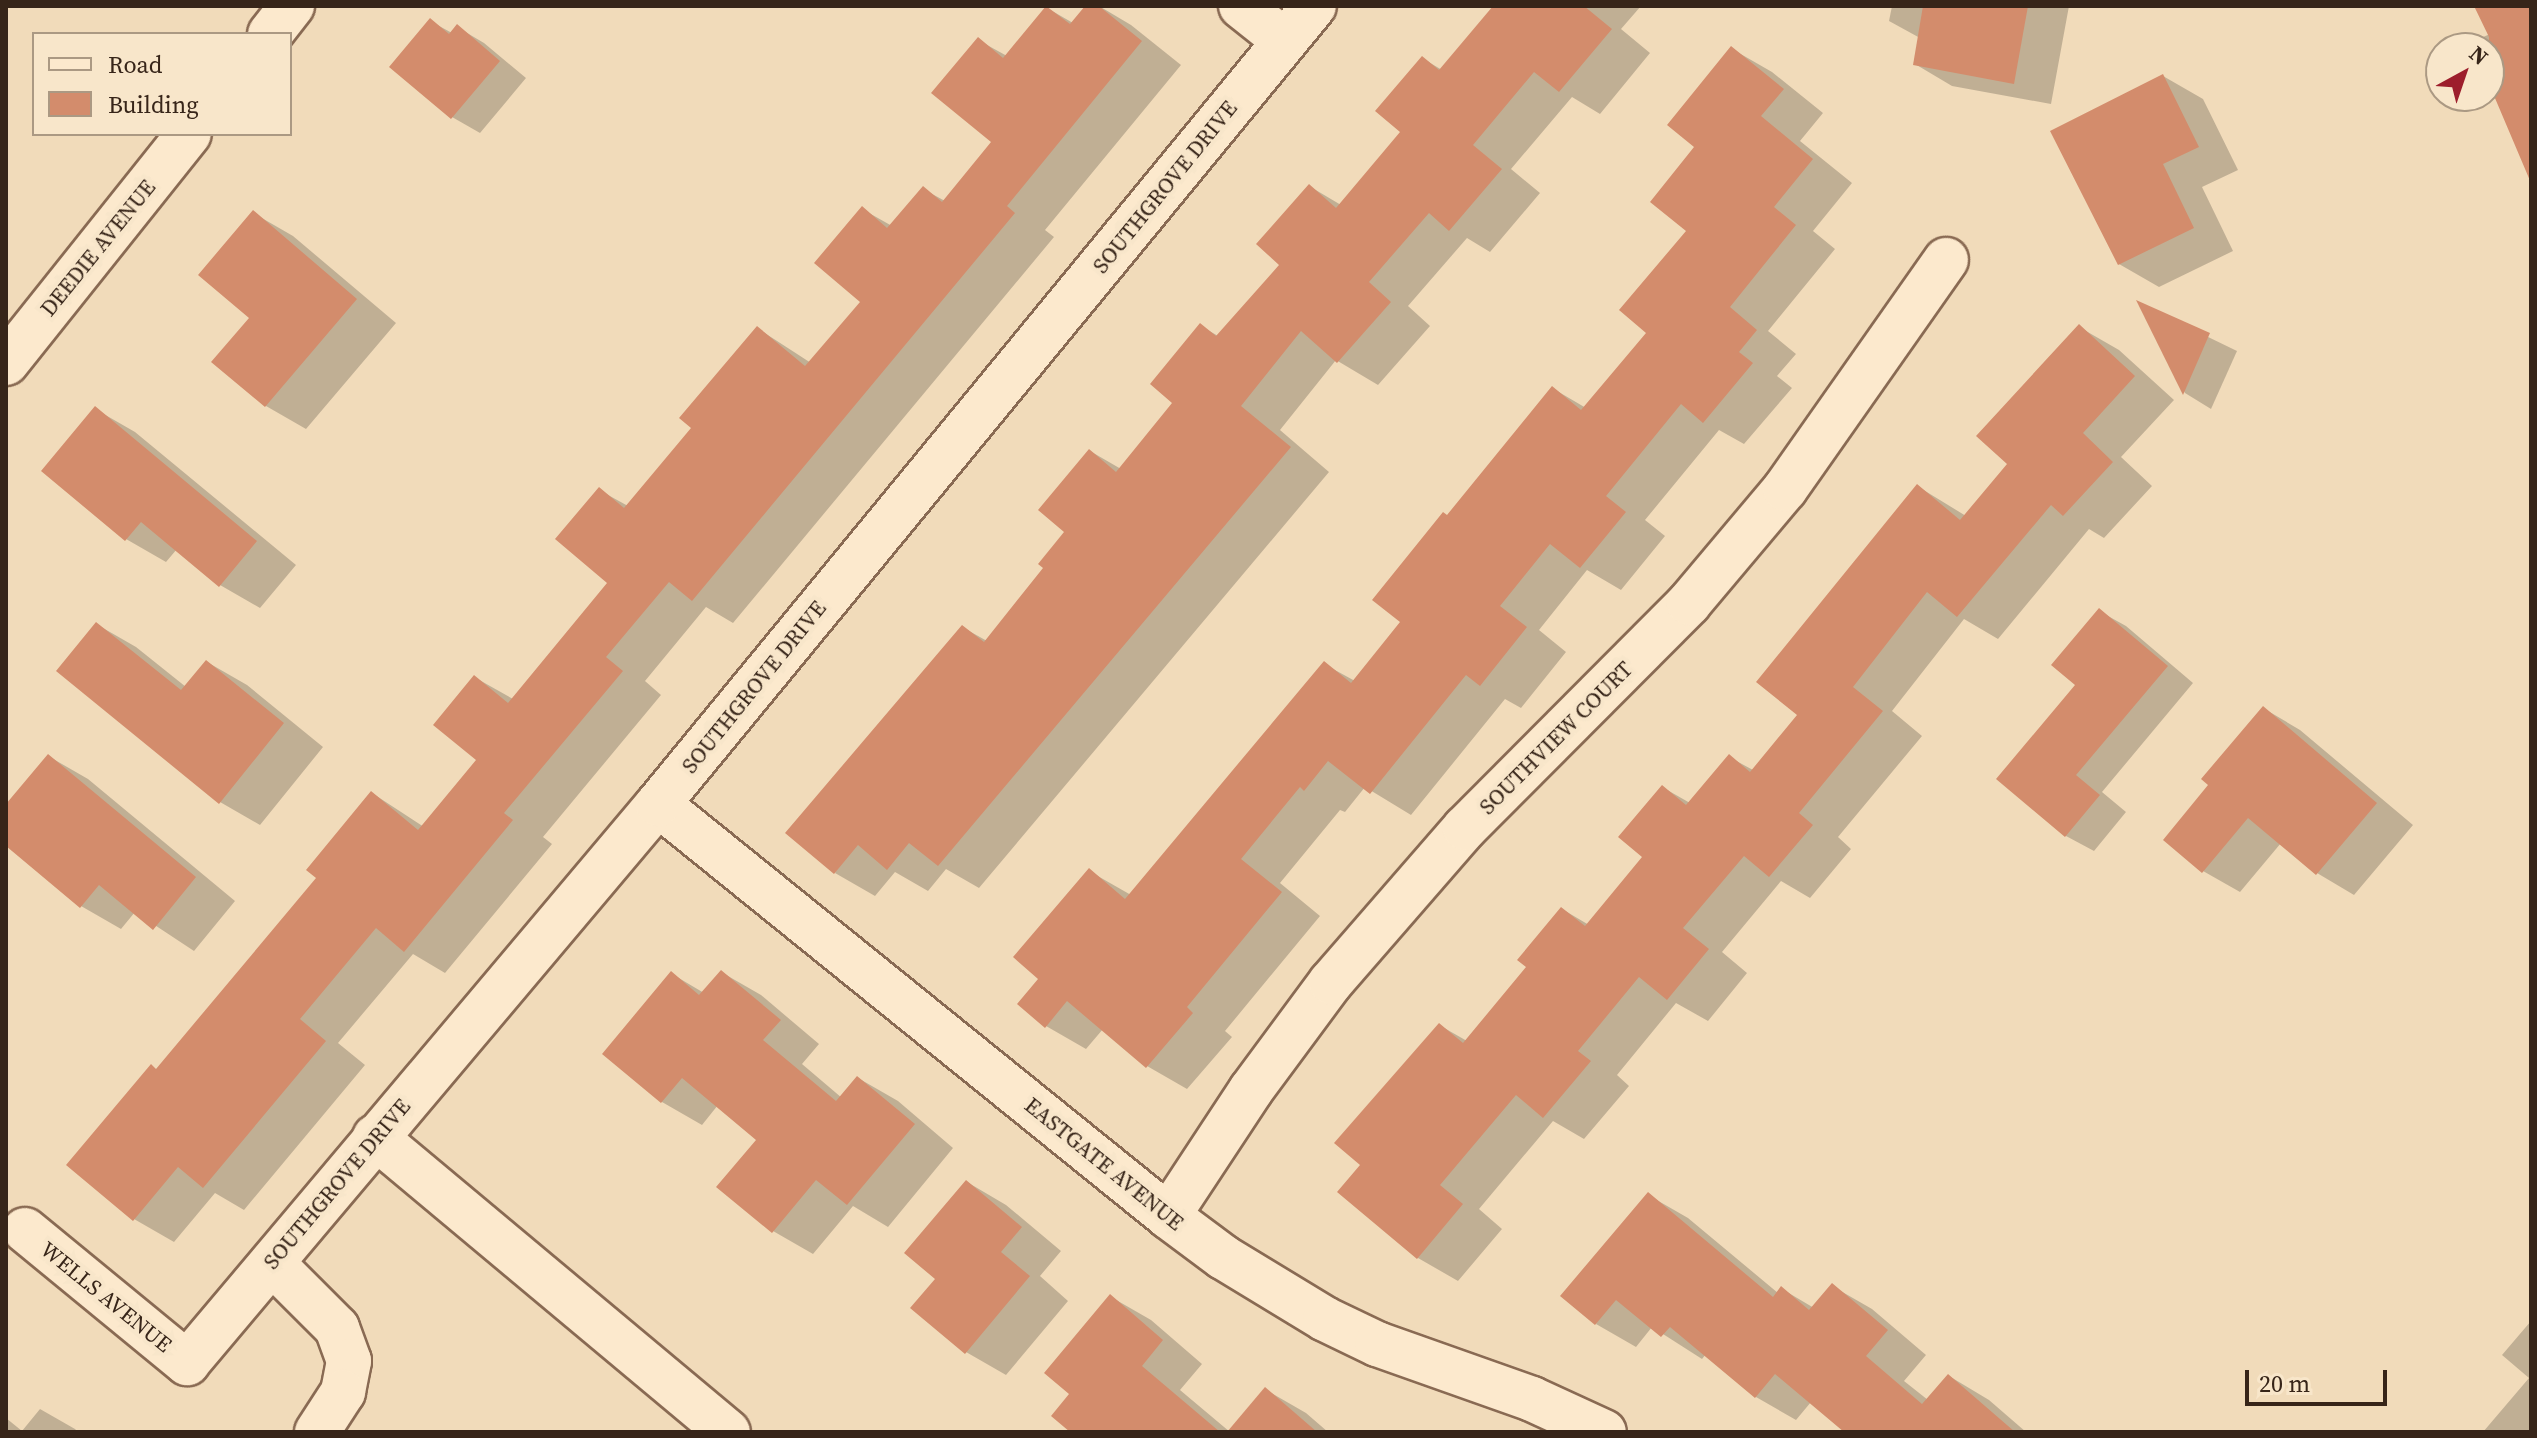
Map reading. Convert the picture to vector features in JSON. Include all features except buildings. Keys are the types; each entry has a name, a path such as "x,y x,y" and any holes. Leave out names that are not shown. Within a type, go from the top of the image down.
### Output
{"street":[{"path":"272,32 292,6"},
{"path":"1241,6 1285,41"},
{"name":"SOUTHGROVE DRIVE","path":"187,1363 658,804 1314,6"},
{"name":"DEEDIE AVENUE","path":"6,363 187,136"},
{"name":"SOUTHVIEW COURT","path":"1168,1216 1259,1078 1331,982 1465,828 1699,592 1812,454 1946,260"},
{"name":"EASTGATE AVENUE","path":"658,804 1168,1216 1274,1291 1325,1319 1429,1365 1532,1399 1604,1432"},
{"path":"375,1137 728,1432"},
{"name":"WELLS AVENUE","path":"25,1230 187,1363"},
{"path":"272,1263 337,1328 349,1361 343,1392 317,1432"}]}
